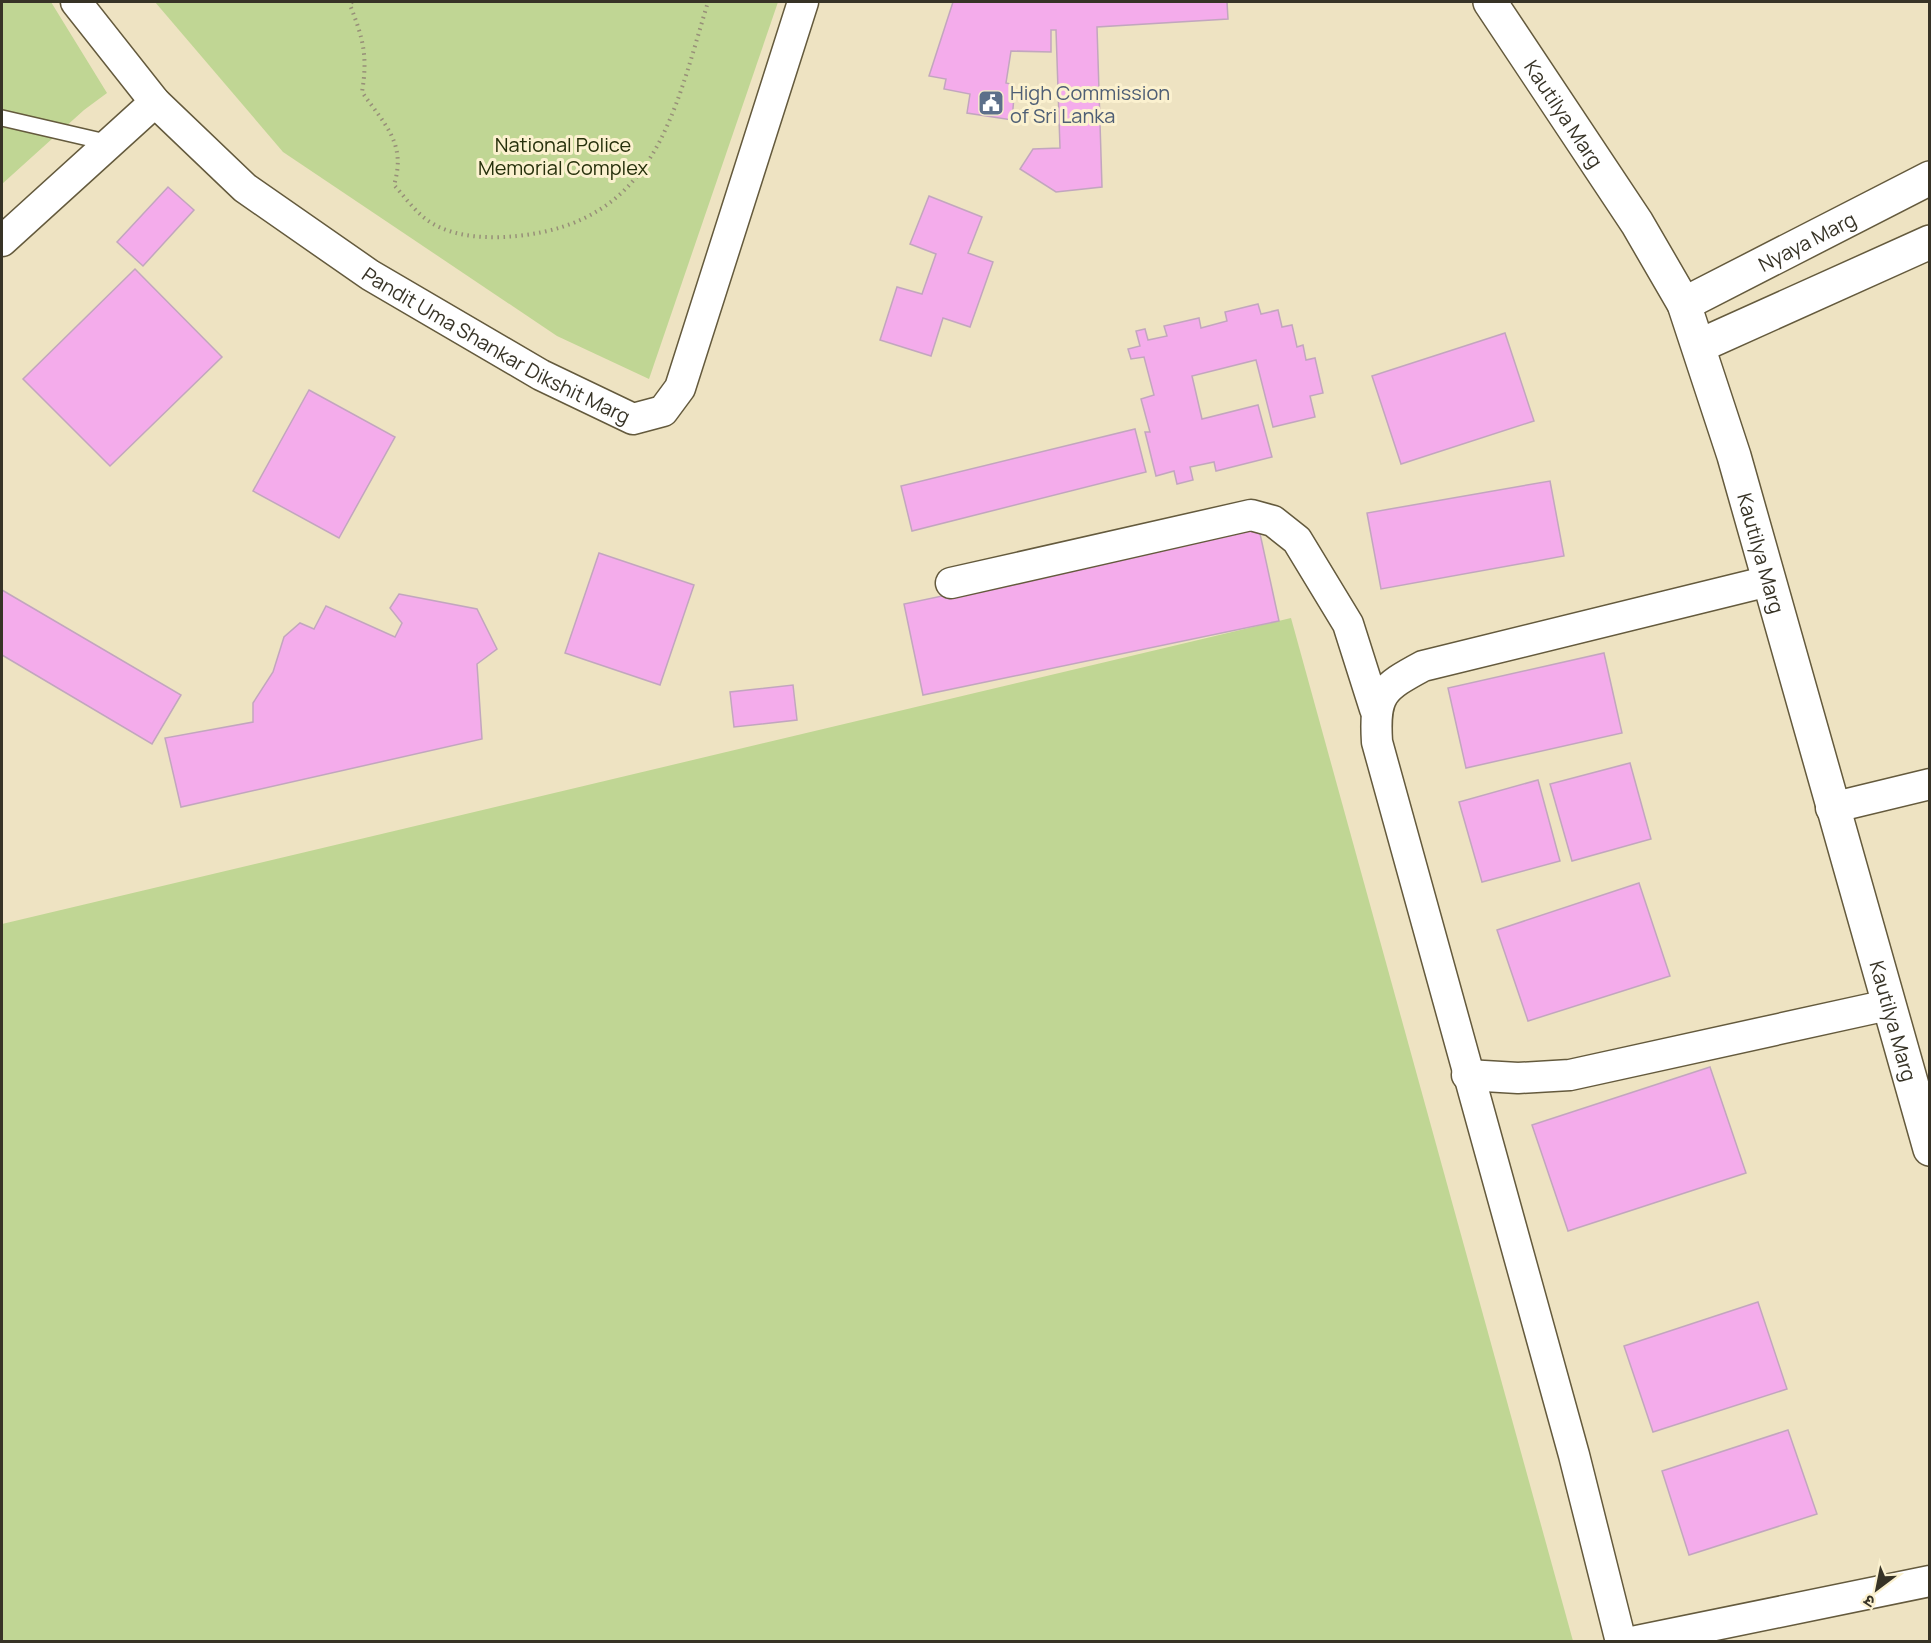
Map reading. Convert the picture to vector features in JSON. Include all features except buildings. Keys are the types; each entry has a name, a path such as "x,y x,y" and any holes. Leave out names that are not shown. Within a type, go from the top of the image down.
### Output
{"street":[{"name":"Pandit Uma Shankar Dikshit Marg","path":"76,2 155,102 245,188 370,275 541,375 633,419 663,411 680,388 803,2"},
{"name":"Kautilya Marg","path":"1490,2 1637,223 1684,304 1734,456 1831,808 1929,1149"},
{"path":"2,241 155,102"},
{"name":"Nyaya Marg","path":"1684,304 1929,178"},
{"path":"1699,346 1929,242"},
{"path":"951,583 1251,515 1273,521 1297,540 1348,624 1375,709 1377,742 1467,1075 1574,1455 1621,1641"},
{"path":"1375,709 1392,682 1423,666 1769,581"},
{"path":"1831,808 1929,784"},
{"path":"1467,1075 1570,1076 1888,1005"},
{"path":"1632,1641 1929,1581"}],"lane":[{"path":"2,118 110,143"}],"path":[{"path":"352,2 350,5 362,35 367,64 362,92 393,138 400,165 394,185 423,217 446,230 474,237 496,237 563,228 584,220 632,185 652,158 670,120 689,68 708,2"}],"green space":[{"path":"2,2 51,2 107,93 84,110 2,184"},
{"name":"National Police Memorial Complex","path":"155,2 778,2 649,379 557,336 283,152"},
{"path":"1291,618 1573,1641 2,1641 2,924"}],"place":[{"name":"High Commission of Sri Lanka","path":"991,103"}]}
